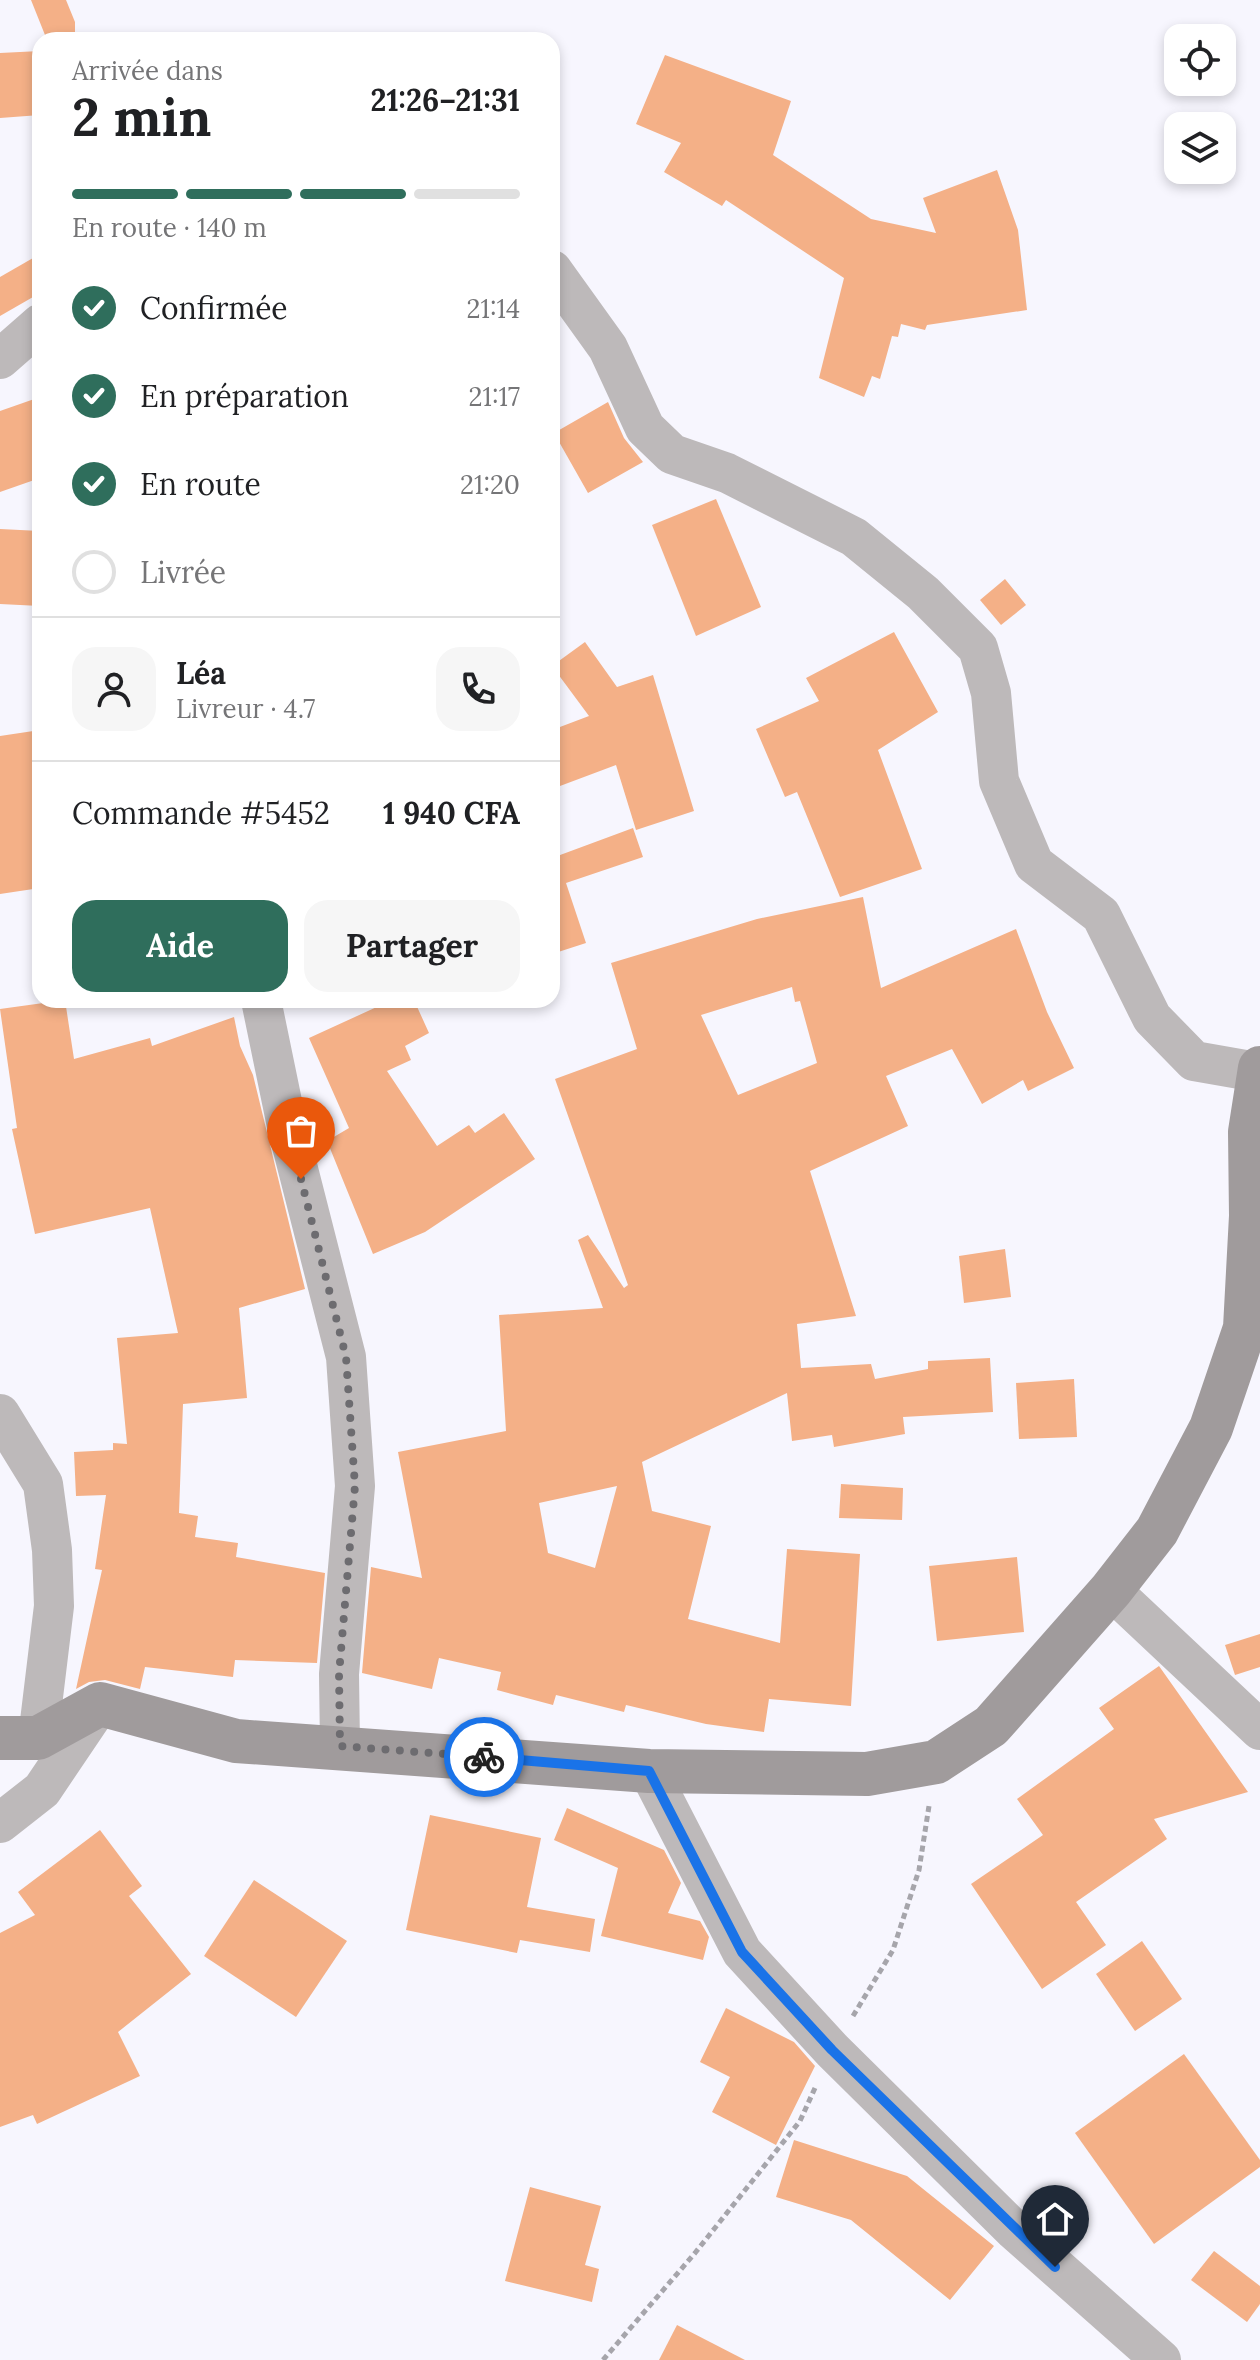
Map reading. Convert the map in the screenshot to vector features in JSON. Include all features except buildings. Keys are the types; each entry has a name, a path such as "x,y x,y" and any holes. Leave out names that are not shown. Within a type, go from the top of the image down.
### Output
{"main road":[{"path":"19,1738 100,1704 236,1741 340,1746 649,1771 867,1774 936,1762 991,1726 1111,1590 1157,1531 1204,1441 1245,1328 1251,1216 1250,1132 1258,1070"}],"street":[{"path":"560,281 608,348 645,428 672,454 727,473 854,537 923,593 978,648 991,693 999,781 1034,864 1101,915 1152,1018 1194,1061 1258,1070"},
{"path":"0,359 32,331"},
{"path":"263,1008 287,1126 346,1357 355,1486 339,1674 340,1746"},
{"path":"0,1414 43,1484 52,1550 54,1606 19,1738"},
{"path":"1111,1590 1260,1730"},
{"path":"0,1823 42,1790 100,1704"},
{"path":"649,1771 742,1952 832,2050 1014,2230 1161,2360"}],"way so far":[{"path":"301,1179 346,1357 355,1486 339,1674 340,1746 484,1757"}],"route":[{"path":"484,1757 649,1771 742,1952 832,2050 1055,2267"}]}
